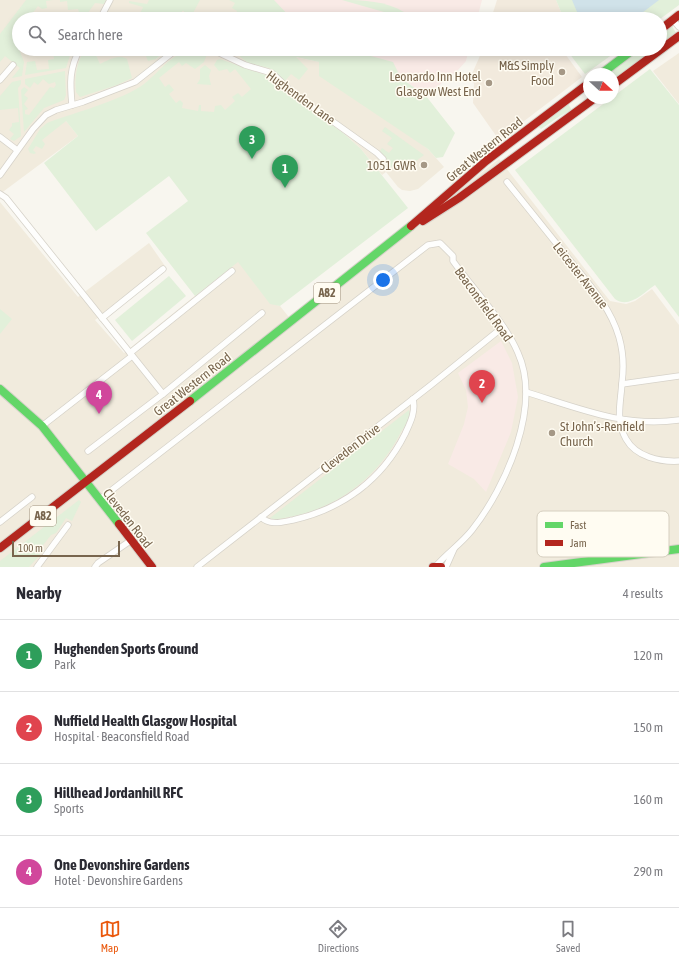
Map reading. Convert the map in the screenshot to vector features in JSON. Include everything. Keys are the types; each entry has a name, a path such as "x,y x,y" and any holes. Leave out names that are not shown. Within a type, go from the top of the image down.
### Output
{"main road":[{"path":"667,25 676,18"},
{"path":"667,45 679,36"},
{"path":"609,68 625,56"},
{"path":"619,81 652,56"},
{"name":"Great Western Road","path":"0,548 86,483 397,238 486,161 583,88"},
{"name":"Great Western Road","path":"397,238 459,198 587,104"},
{"name":"Cleveden Road","path":"0,389 42,426 130,541 152,567"},
{"path":"669,550 679,549"},
{"path":"544,567 619,557"}],"street":[{"path":"104,12 110,0"},
{"path":"676,18 679,27"},
{"path":"72,105 70,73 76,56"},
{"path":"0,175 36,125 46,115 56,110 135,82 168,56"},
{"name":"Hughenden Lane","path":"226,56 245,65 272,73 293,93 377,153 383,159"},
{"path":"0,80 13,64"},
{"path":"0,137 17,150"},
{"name":"Leicester Avenue","path":"507,182 609,310 620,338 622,356 622,384 619,420 626,439 634,449 655,459 679,461"},
{"path":"0,194 6,198 163,394"},
{"name":"Beaconsfield Road","path":"99,500 423,249 434,243 443,245 453,256 453,262 503,327 519,354 524,369 526,392 523,422 519,436 493,499 472,530 445,555 436,567"},
{"path":"102,318 163,269"},
{"path":"42,426 232,271"},
{"path":"88,450 163,394 262,313"},
{"name":"Cleveden Drive","path":"197,567 503,327"},
{"path":"622,384 679,376"},
{"path":"526,392 619,420 648,423 679,420"},
{"path":"261,517 269,523 277,523 309,516 340,502 364,487 386,465 396,450 413,415 413,399"},
{"path":"0,522 32,497"},
{"path":"37,567 68,525"},
{"path":"95,567 98,563 130,541"},
{"name":"Beaconsfield Road","path":"446,567 454,548"}],"shaded area":[{"path":"0,0 161,0 158,12 12,12 12,56 156,56 156,59 159,56 294,56 320,62 428,149 444,167 418,189 410,191 402,190 386,172 382,175 361,149 342,132 278,88 201,132 63,117 78,136 0,194"},
{"path":"189,0 241,0 252,12 182,12"},
{"path":"241,0 482,0 479,12 252,12"},
{"path":"497,0 556,0 561,12 493,12"},
{"path":"572,0 659,0 643,12 577,12"},
{"path":"679,53 679,104 653,71"},
{"path":"294,56 467,56 466,61 458,70 426,96 401,78"},
{"path":"480,56 567,56 582,77 499,140 473,103 474,84 471,76"},
{"path":"499,159 610,301 626,304 635,301 652,289 679,325 679,567 0,567 0,202 78,297 149,243 165,266 95,320 124,353 238,261 270,303 280,306 292,321"},
{"path":"501,341 512,363 518,397 511,432 486,492 474,479 448,464 464,424 468,407 466,390 458,373"}],"green space":[{"path":"26,0 53,0 46,1 47,8 42,9 38,6 33,12 17,12"},
{"path":"60,0 106,0 104,4 95,3 89,12 79,12 78,9 68,10 67,1 60,2"},
{"path":"149,0 200,0 194,12 141,12 143,7 129,3 129,1 147,4"},
{"path":"229,0 274,0 285,12 236,12 232,8 235,3"},
{"path":"342,0 382,3 404,12 384,12"},
{"path":"556,0 679,0 679,5 667,14 667,12 561,12"},
{"path":"12,18 12,56 22,56 24,62 22,76 12,78 20,68 5,56 0,62 0,34"},
{"path":"672,26 676,33 667,40 667,29"},
{"path":"54,56 70,56 66,68 25,75 27,62 35,61 37,70 49,69 48,60 54,59"},
{"path":"82,56 96,56 100,64 117,57 127,59 132,78 117,85 80,97 76,92 75,86"},
{"path":"146,56 159,56 156,59 148,61"},
{"path":"206,56 204,62 195,69 186,63 182,66 179,62 159,78 165,87 169,84 174,90 169,94 176,103 180,100 183,103 182,108 198,111 199,105 201,105 201,111 214,112 215,106 221,105 225,110 235,101 232,97 238,93 242,97 251,89 235,69 230,73 227,69 219,71 214,65 217,60 220,59 271,77 282,86 290,96 342,132 361,149 408,208 280,306 270,304 238,262 195,296 146,233 188,201 169,176 96,231 44,163 78,136 66,121 42,140 45,144 42,149 36,146 33,150 36,153 34,154 30,153 28,149 40,129 47,123 97,106 135,90 144,84 174,57"},
{"path":"239,56 371,56 393,62 401,78 426,96 455,133 443,157 436,158 428,149 319,76 319,62 296,57 308,69 299,80 291,74 285,81 269,68 248,63"},
{"path":"571,56 610,56 593,68 583,68 583,71"},
{"path":"630,56 646,56 619,76 619,68 614,68"},
{"path":"205,65 211,70 209,76 211,85 197,84 200,79 200,69"},
{"path":"650,69 679,105 679,317 655,285 641,296 631,301 620,302 615,299 515,170 603,104 619,104 619,92"},
{"path":"65,71 66,95 64,100 44,108 24,132 21,90 24,87 28,90 24,95 28,98 24,104 28,109 25,110 25,114 29,115 50,87 54,88 56,85 55,82 49,84 43,79 38,85 34,82 30,88 25,84 25,79"},
{"path":"21,80 21,84 18,88 21,136 14,141 10,139 14,134 9,130 12,123 19,122 18,108 0,110 0,96 12,82"},
{"path":"568,104 572,110 541,129 538,126"},
{"path":"385,127 424,155 408,167 400,164 388,168 380,151 382,148 389,153 393,148 387,144 392,138 382,131"},
{"path":"169,276 186,296 132,341 115,320"},
{"path":"0,309 12,319 0,334"},
{"path":"409,410 407,421 392,447 382,461 357,486 328,505 294,516 276,519 270,518"},
{"path":"79,500 81,502 72,521 66,518 56,533 51,535 40,549 40,555 29,567 0,567 0,561"}],"traffic: fast":[{"path":"609,68 625,56"},
{"path":"190,401 411,226"},
{"path":"0,389 42,426 119,524"},
{"path":"669,550 679,549"},
{"path":"544,567 619,557"}],"traffic: jam":[{"path":"667,24 679,15"},
{"path":"667,45 679,36"},
{"path":"619,81 652,56"},
{"path":"411,226 486,161 583,88"},
{"path":"423,221 459,198 587,104"},
{"path":"0,548 190,401"},
{"path":"119,524 152,567"},
{"path":"433,567 441,567"}],"place":[{"name":"M&S Simply Food","path":"562,72"},
{"name":"Leonardo Inn Hotel Glasgow West End","path":"489,83"},
{"name":"Hillhead Jordanhill RFC","path":"252,159"},
{"name":"1051 GWR","path":"424,165"},
{"name":"Hughenden Sports Ground","path":"285,188"},
{"name":"Nuffield Health Glasgow Hospital","path":"482,403"},
{"name":"One Devonshire Gardens","path":"99,414"},
{"name":"St John’s-Renfield Church","path":"552,433"}]}
